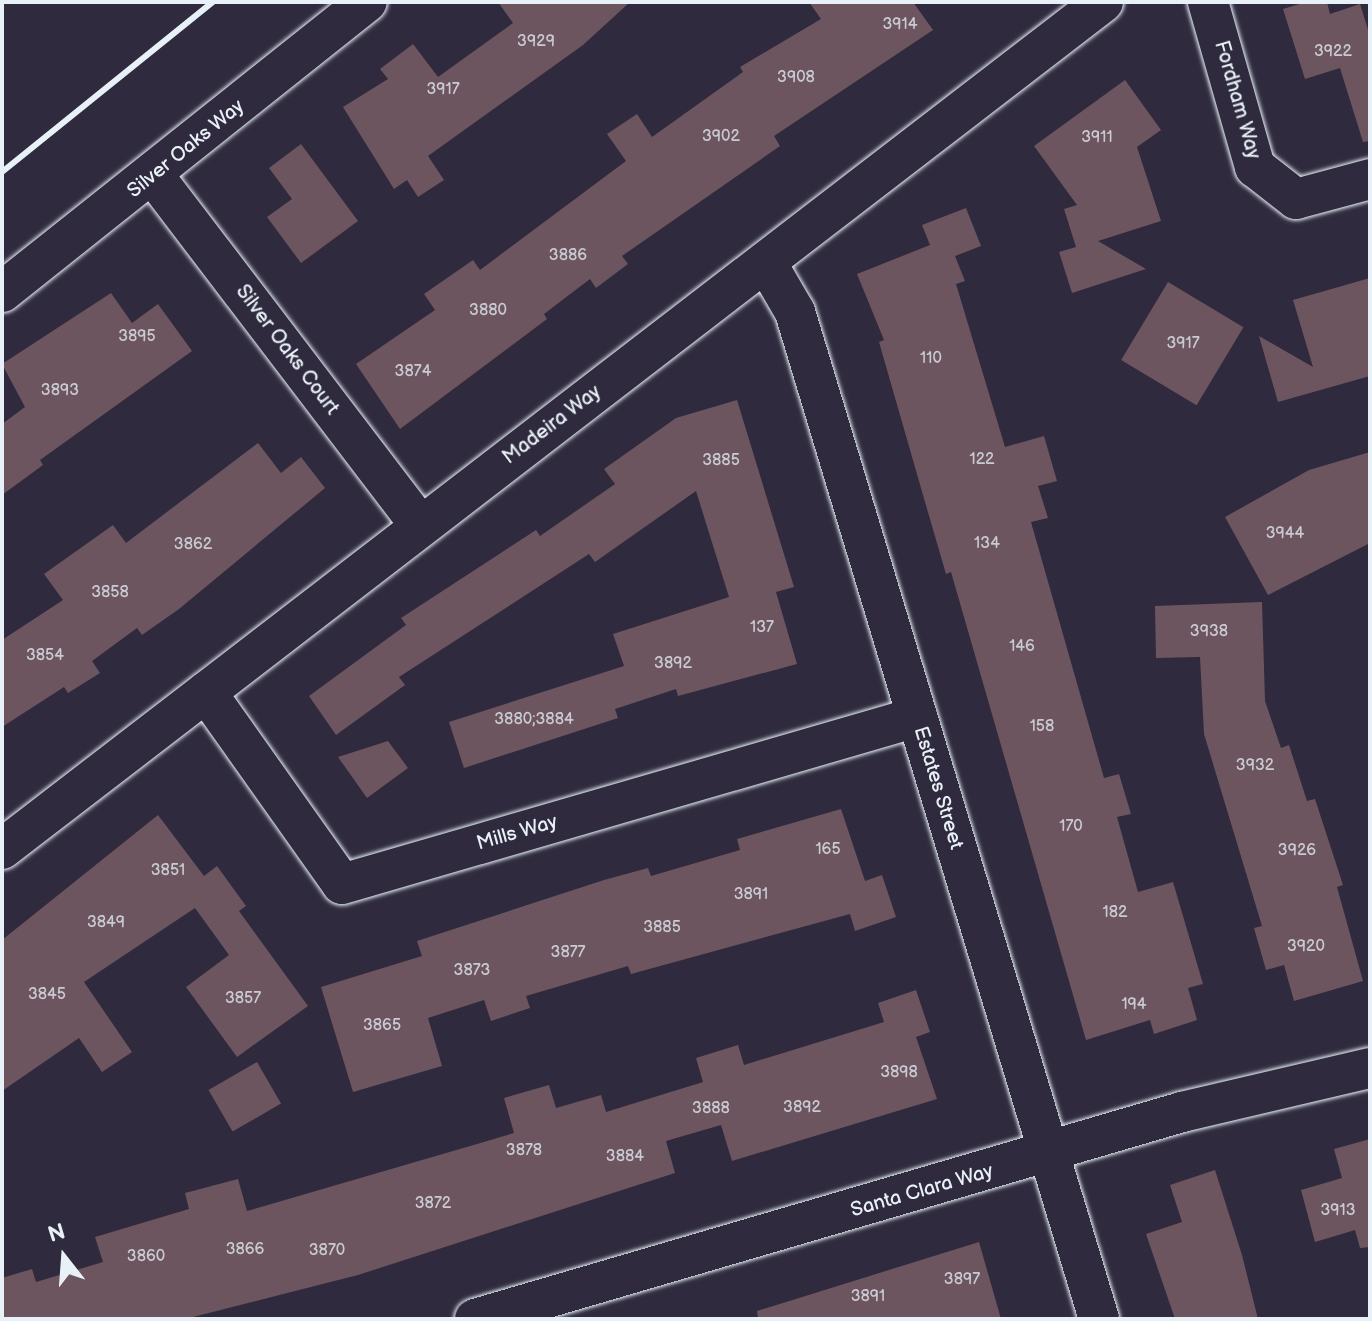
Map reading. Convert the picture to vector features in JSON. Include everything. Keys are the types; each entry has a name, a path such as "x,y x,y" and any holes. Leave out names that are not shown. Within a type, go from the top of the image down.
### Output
{"street":[{"name":"Silver Oaks Way","path":"2,292 154,176 367,2"},
{"name":"Madeira Way","path":"2,849 1103,2"},
{"name":"Fordham Way","path":"1208,2 1255,167 1296,199 1370,179"},
{"name":"Silver Oaks Court","path":"154,176 420,525"},
{"name":"Estates Street","path":"766,262 795,312 1099,1319"},
{"name":"Mills Way","path":"206,692 342,884 917,717"},
{"name":"Santa Clara Way","path":"475,1319 1050,1154 1182,1112 1370,1068"}],"building":[{"path":"498,2 630,2 583,45 428,156 444,180 418,197 407,180 394,189 343,107 388,79 380,69 413,44 438,77 513,23"},
{"path":"809,2 913,2 933,30 774,136 780,146 622,256 628,264 596,288 590,279 544,314 547,319 400,429 356,364 435,310 424,294 473,260 480,270 626,161 607,134 637,114 652,137 743,72 740,67 821,19"},
{"path":"1306,2 1327,2 1330,14 1360,4 1370,36 1370,141 1363,142 1340,68 1305,79 1283,9"},
{"path":"1125,80 1161,130 1137,147 1161,221 1098,241 1146,269 1072,293 1059,252 1076,247 1064,209 1077,205 1034,146"},
{"path":"301,144 358,221 301,263 267,217 292,199 269,168"},
{"path":"966,208 981,246 955,256 965,281 956,284 1005,447 1044,436 1057,481 1038,486 1048,518 1031,522 1104,778 1119,774 1131,814 1117,817 1138,892 1173,882 1203,984 1188,988 1197,1020 1154,1034 1150,1020 1086,1040 951,572 946,574 923,495 879,342 884,340 857,274 930,245 922,225"},
{"path":"1370,278 1370,376 1278,402 1259,336 1313,367 1293,300"},
{"path":"1168,282 1243,327 1197,405 1121,360"},
{"path":"111,293 132,323 158,304 192,351 40,460 43,465 2,495 2,424 25,407 2,364"},
{"path":"737,400 794,587 776,592 797,664 678,696 676,689 615,709 618,718 464,768 449,722 624,666 613,634 729,597 696,491 595,562 589,554 399,677 405,685 336,735 309,696 406,625 401,618 536,530 540,536 615,484 604,469 676,418"},
{"path":"258,443 281,473 301,457 325,488 179,609 142,635 137,628 92,661 100,673 68,693 64,687 2,727 2,640 63,600 44,574 113,525 126,543"},
{"path":"1370,452 1370,543 1268,595 1225,517 1309,470"},
{"path":"1262,602 1265,701 1281,748 1289,745 1307,801 1315,799 1343,885 1337,887 1363,981 1294,1001 1284,965 1266,970 1254,928 1262,926 1204,734 1200,657 1156,658 1155,606"},
{"path":"388,741 408,768 367,798 338,757"},
{"path":"841,809 865,881 882,875 896,917 855,931 850,914 631,974 628,966 526,996 530,1008 491,1021 484,1000 428,1018 442,1066 353,1092 321,987 422,956 417,941 604,880 648,868 651,876 740,850 737,839"},
{"path":"158,815 204,876 217,866 246,906 239,911 308,1006 237,1057 186,987 229,955 195,908 84,982 132,1052 102,1072 79,1038 2,1091 2,940"},
{"path":"916,990 930,1032 916,1037 937,1099 732,1161 721,1125 666,1141 675,1173 358,1275 185,1319 2,1319 2,1278 32,1269 36,1282 103,1262 95,1237 189,1209 185,1193 238,1179 247,1211 477,1144 514,1133 504,1098 549,1085 556,1108 601,1095 606,1112 703,1082 696,1058 738,1045 744,1065 884,1022 878,1003"},
{"path":"257,1062 281,1104 233,1132 209,1090"},
{"path":"1370,1139 1370,1247 1360,1248 1355,1230 1315,1242 1301,1190 1342,1178 1334,1149"},
{"path":"1215,1170 1258,1319 1175,1319 1146,1234 1182,1222 1170,1185"},
{"path":"979,1242 1001,1319 758,1319 757,1311"}],"railway":[{"path":"2,172 213,2"}]}
